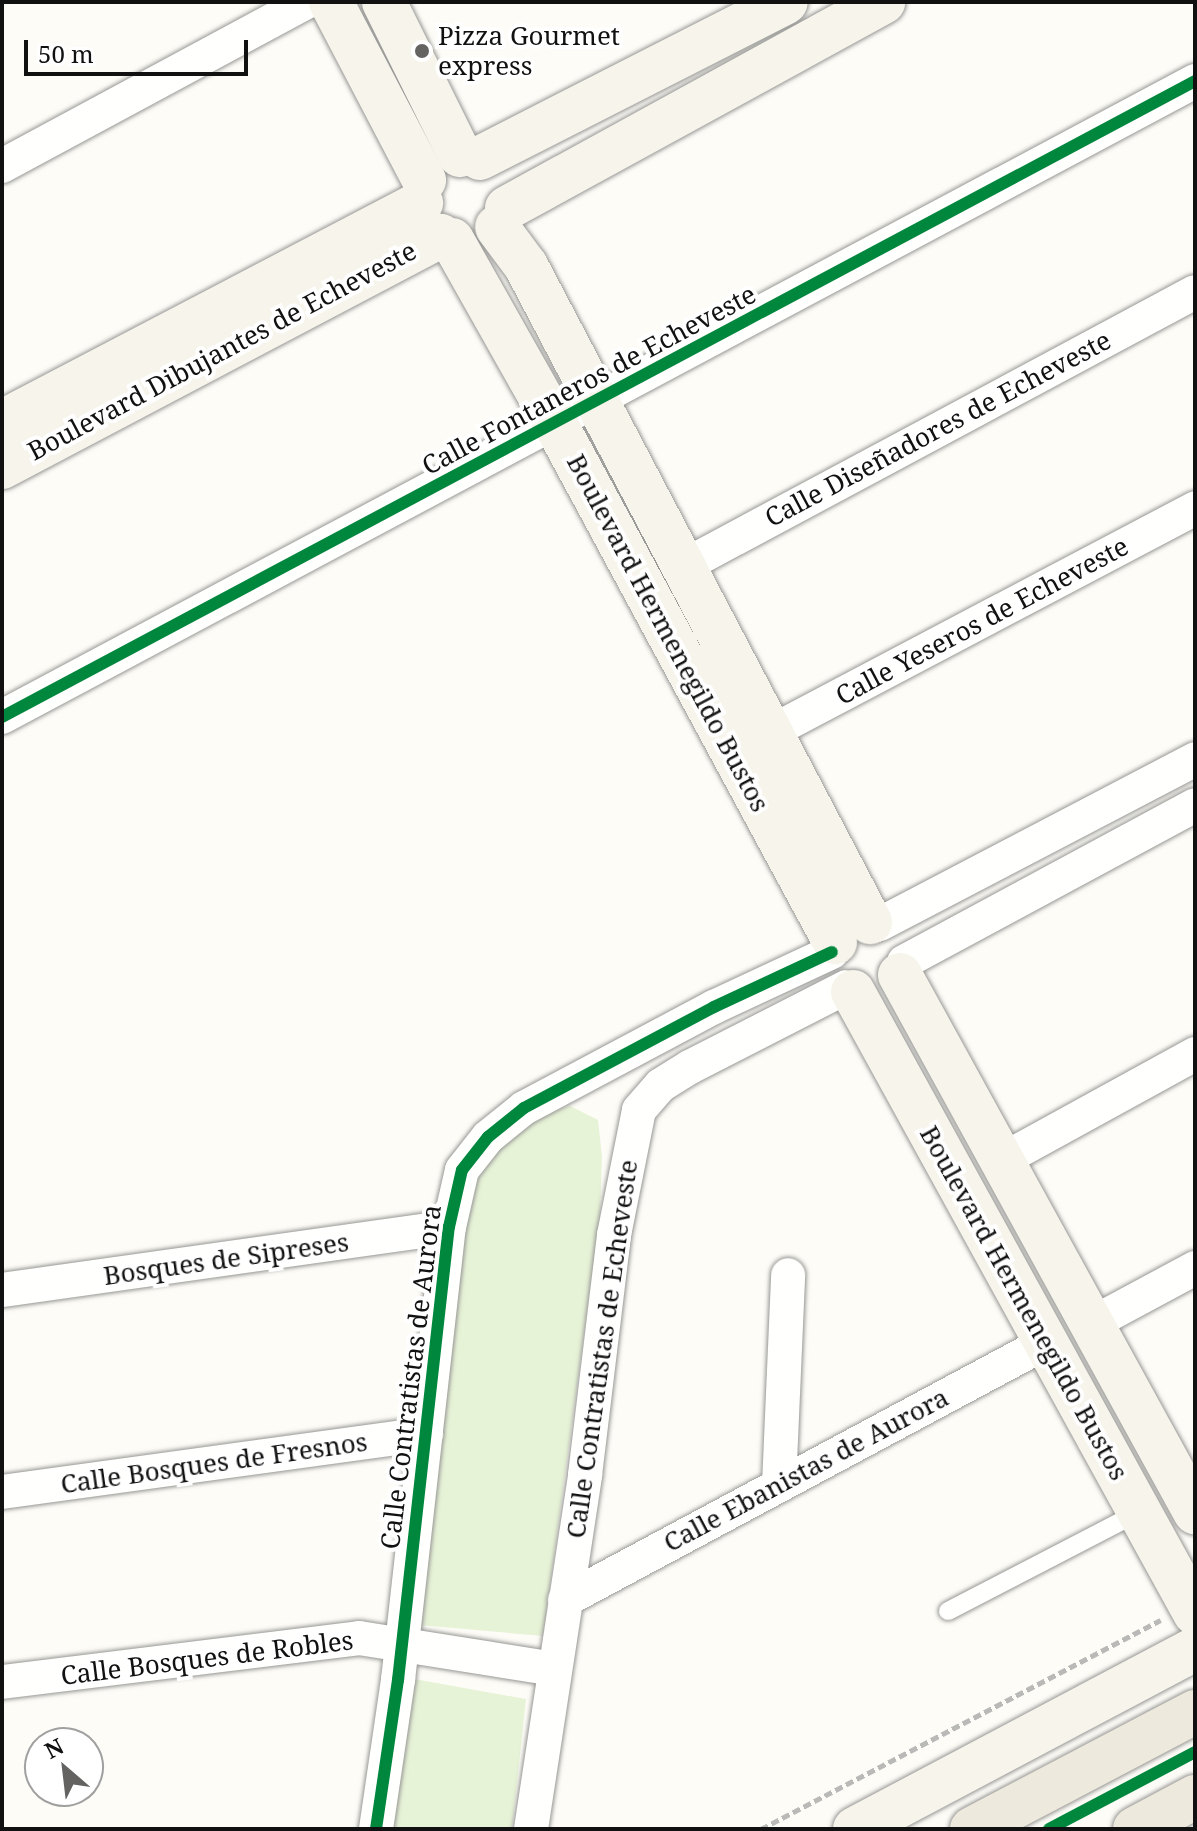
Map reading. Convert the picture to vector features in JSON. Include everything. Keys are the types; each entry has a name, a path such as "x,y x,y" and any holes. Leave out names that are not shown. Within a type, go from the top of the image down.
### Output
{"main road":[{"path":"972,1829 1195,1712"},
{"path":"1135,1829 1195,1797"}],"street":[{"path":"2,166 307,2"},
{"name":"Boulevard Hermenegildo Bustos","path":"331,2 435,215 853,953 1047,1342 1193,1609"},
{"path":"384,2 470,156 500,173 508,195 502,218"},
{"path":"786,2 470,156 445,159 435,215 477,241 502,218 883,2"},
{"name":"Calle Fontaneros de Echeveste","path":"2,717 1195,81"},
{"name":"Boulevard Dibujantes de Echeveste","path":"2,422 435,215"},
{"name":"Boulevard Dibujantes de Echeveste","path":"2,467 435,215"},
{"name":"Boulevard Hermenegildo Bustos","path":"502,218 769,733 853,953"},
{"name":"Calle Diseñadores de Echeveste","path":"682,567 1195,292"},
{"name":"Calle Yeseros de Echeveste","path":"769,733 1195,508"},
{"path":"603,1066 639,1110 661,1085 853,953 1195,759"},
{"path":"853,953 880,992 902,968 1195,805"},
{"name":"Boulevard Hermenegildo Bustos","path":"853,953 899,939 902,968 1093,1323 1191,1494"},
{"name":"Calle Contratistas de Aurora","path":"368,1828 402,1646 449,1227 458,1185 472,1154 524,1108 714,1007 853,953"},
{"path":"1004,1159 1195,1054"},
{"name":"Calle Contratistas de Echeveste","path":"531,1829 585,1475 614,1235 639,1110"},
{"name":"Bosques de Sipreses","path":"2,1290 449,1227"},
{"path":"1093,1323 1195,1268"},
{"path":"779,1485 788,1275"},
{"name":"Calle Ebanistas de Aurora","path":"565,1600 1047,1342"},
{"name":"Calle Bosques de Fresnos","path":"2,1492 426,1434"},
{"name":"Calle Bosques de Robles","path":"2,1682 359,1638 555,1669"},
{"path":"855,1829 1195,1649"}],"lane":[{"path":"948,1611 1139,1512"}],"path":[{"path":"761,1829 1193,1609"}],"green space":[{"path":"570,1106 598,1120 602,1157 600,1216 543,1636 408,1624 473,1168 541,1113"},
{"path":"403,1677 526,1699 512,1829 384,1829"}],"cycle path":[{"path":"2,717 1195,81"},
{"path":"376,1829 398,1680 449,1227 462,1170 488,1137 524,1108 714,1007 832,952"},
{"path":"1049,1829 1195,1752"}],"place":[{"name":"Pizza Gourmet express","path":"422,51"}]}
